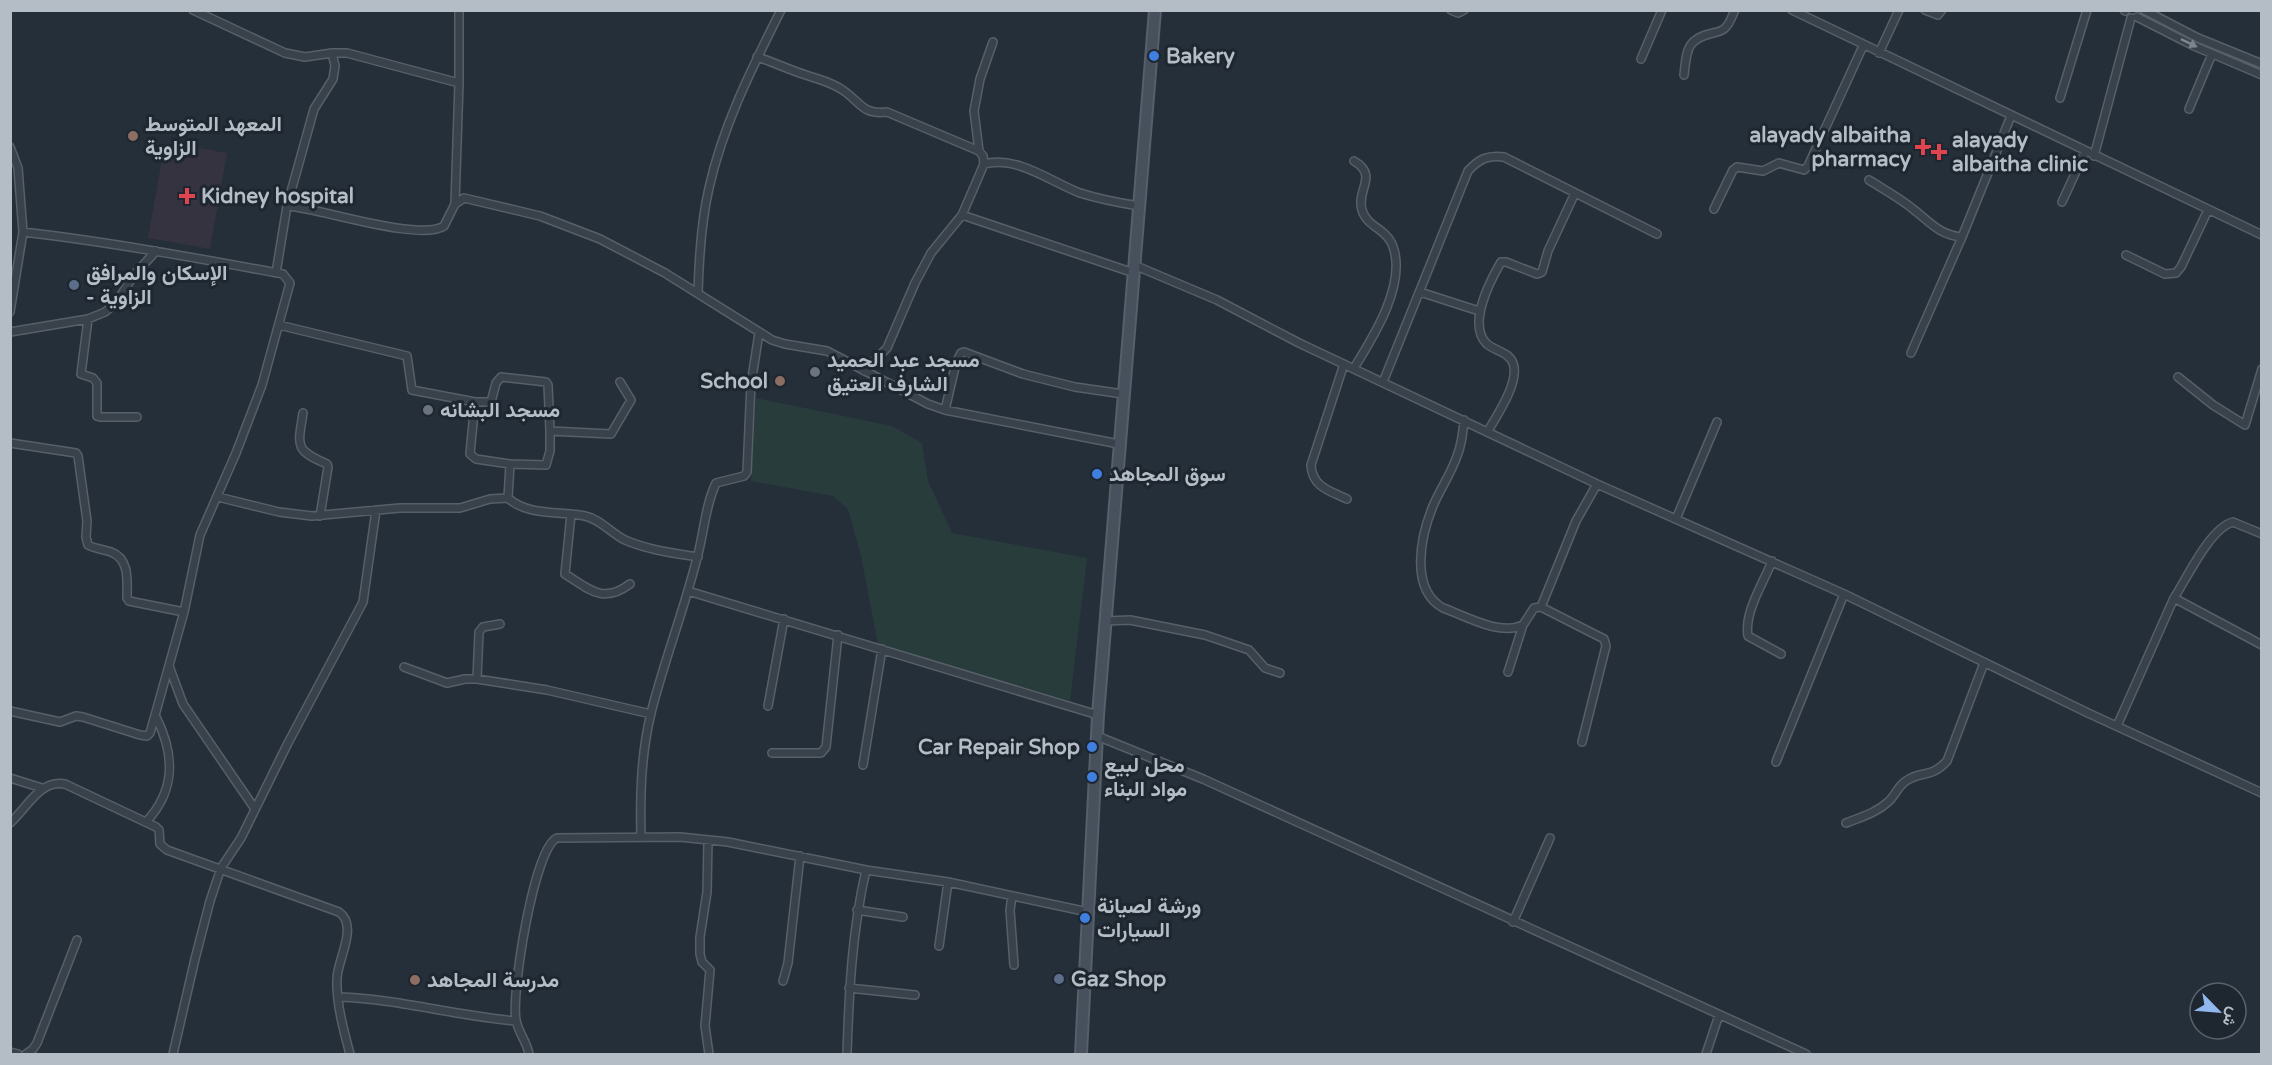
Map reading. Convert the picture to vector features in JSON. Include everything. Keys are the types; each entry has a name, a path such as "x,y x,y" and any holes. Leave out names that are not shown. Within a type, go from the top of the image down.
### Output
{"main road":[{"path":"1081,1054 1098,715 1154,11"}],"street":[{"path":"193,10 285,53 305,57 332,52 347,53 459,83"},
{"path":"287,206 381,224 435,231 447,223 455,204 459,10"},
{"path":"698,293 705,211 713,170 733,112 781,10"},
{"path":"1451,10 1458,13 1464,10"},
{"path":"1641,59 1662,10"},
{"path":"1684,75 1688,48 1701,35 1721,31 1726,27 1735,10"},
{"path":"1792,10 1863,46 2262,235"},
{"path":"1880,53 1899,10"},
{"path":"1925,10 1938,15 1942,10"},
{"path":"2060,98 2087,10"},
{"path":"2125,11 2138,14 2262,64"},
{"path":"2138,14 2212,54 2262,75"},
{"path":"2094,156 2138,14"},
{"path":"979,151 974,111 980,79 993,42"},
{"path":"1714,209 1732,170 1737,167 1763,171 1779,163 1804,170 1808,166 1863,46"},
{"path":"276,273 287,206 314,109 333,79 335,66 332,52"},
{"path":"2189,109 2212,54"},
{"path":"2232,63 2235,54"},
{"path":"758,57 824,79 845,92 867,111 874,114 887,112 979,151 983,156 984,164 962,215 932,254 915,282 887,348 864,371"},
{"path":"1911,353 1962,237 2011,116"},
{"path":"10,147 18,168 23,232 10,312"},
{"path":"2062,202 2085,152"},
{"path":"1383,382 1468,171 1475,163 1491,155 1504,157 1657,234"},
{"path":"1354,160 1365,170 1362,210 1369,224 1389,238 1397,265 1393,291 1369,344 1354,368"},
{"path":"984,164 993,162 1012,164 1080,192 1139,206"},
{"path":"1869,180 1912,208 1936,229 1947,235 1962,237"},
{"path":"1488,431 1507,397 1514,371 1513,362 1508,356 1485,341 1480,330 1479,311 1501,262 1537,274 1542,272 1548,251 1575,193"},
{"path":"455,204 461,199 468,198 567,225 633,256 698,293 759,333 785,344 827,351 945,411 1119,444"},
{"path":"2126,255 2165,274 2176,273 2208,210"},
{"path":"962,215 1134,269 1217,300 1598,484 1844,594 1984,663 2262,793"},
{"path":"10,711 60,722 76,716 145,736 150,733 184,612 200,535 218,497 259,395 290,283 287,276 276,273 156,251 23,232"},
{"path":"10,332 87,319 105,312 116,303 135,275 156,251"},
{"path":"1420,292 1479,311"},
{"path":"87,319 81,374 93,378 97,383 97,416 137,417"},
{"path":"279,325 407,356 412,390 475,402 491,402 496,383 501,377 546,382 549,385 550,431 550,451 546,465 510,464 476,459 471,456 475,402"},
{"path":"641,837 640,795 643,755 651,714 698,557 706,514 715,484 744,477 747,472 751,384 759,333"},
{"path":"945,411 956,363 961,353 964,352 1023,374 1075,387 1123,394"},
{"path":"1344,363 1311,465 1314,480 1320,486 1347,499"},
{"path":"2178,377 2213,405 2245,425 2262,369"},
{"path":"550,431 611,434 631,400 620,382"},
{"path":"303,413 299,438 301,449 305,454 327,464 328,467 320,516"},
{"path":"1464,420 1460,450 1427,524 1420,567 1424,583 1434,603 1443,608 1498,628 1514,630 1523,626"},
{"path":"1676,519 1717,422"},
{"path":"10,443 76,453 85,503 88,545 121,558 126,566 129,601 184,612"},
{"path":"508,498 510,464"},
{"path":"1541,608 1576,521 1598,484"},
{"path":"218,497 279,512 320,516 422,507 459,508 490,499 508,498 517,505 527,508 593,519 621,538 641,547 698,557"},
{"path":"173,1054 210,902 222,868 234,850 363,602 376,510"},
{"path":"571,514 565,574 599,594 618,593 630,584"},
{"path":"2117,726 2174,598 2214,535 2225,525 2233,522 2262,534"},
{"path":"1772,561 1748,619 1747,630 1748,636 1781,654"},
{"path":"688,591 1098,715"},
{"path":"1776,762 1844,594"},
{"path":"2174,598 2262,645"},
{"path":"1508,672 1523,626 1532,609 1541,608 1605,642 1606,646 1582,742"},
{"path":"768,706 784,619"},
{"path":"1106,621 1130,620 1205,635 1249,650 1265,668 1280,673"},
{"path":"477,679 479,632 483,627 500,624"},
{"path":"772,753 821,753 826,747 838,635"},
{"path":"863,765 882,649"},
{"path":"1846,823 1880,808 1906,781 1939,770 1947,761 1984,663"},
{"path":"169,665 183,704 255,809"},
{"path":"404,667 447,683 477,679 547,690 651,714"},
{"path":"146,822 158,808 169,780 168,748 156,717"},
{"path":"1097,736 1203,779 1806,1054"},
{"path":"10,777 42,788"},
{"path":"10,823 27,808 42,788 55,783 65,784 159,830 160,844 163,848 319,903 344,915 347,927 338,973 339,997 350,1054"},
{"path":"530,1054 516,1021 515,993 519,958 542,862 549,843 556,838 680,837 708,840 866,870 948,882 1088,912"},
{"path":"1513,922 1550,838"},
{"path":"708,840 707,892 700,937 700,954 702,962 710,970 705,1026 710,1054"},
{"path":"783,981 788,963 800,856"},
{"path":"847,1054 849,988 857,910 866,870"},
{"path":"939,946 948,882"},
{"path":"1012,896 1010,910 1014,965"},
{"path":"857,910 903,917"},
{"path":"26,1054 37,1043 77,940"},
{"path":"849,988 915,995"},
{"path":"339,997 375,998 479,1018 516,1021"},
{"path":"1706,1054 1719,1015"},
{"path":"10,1052 18,1054"}],"shaded area":[{"name":"Kidney hospital","path":"165,142 227,153 210,249 148,238"}],"green space":[{"path":"756,398 892,426 922,443 928,481 952,533 1087,558 1070,701 878,644 861,556 848,509 833,496 751,481"}],"place":[{"name":"Bakery","path":"1154,56"},
{"name":"المعهد المتوسط الزاوية","path":"133,136"},
{"name":"alayady albaitha pharmacy","path":"1923,147"},
{"name":"alayady albaitha clinic","path":"1939,152"},
{"name":"Kidney hospital","path":"187,196"},
{"name":"الإسكان والمرافق - الزاوية","path":"74,285"},
{"name":"مسجد عبد الحميد الشارف العتيق","path":"815,372"},
{"name":"School","path":"780,381"},
{"name":"مسجد البشانه","path":"428,410"},
{"name":"سوق المجاهد","path":"1097,474"},
{"name":"Car Repair Shop","path":"1092,747"},
{"name":"محل لبيع مواد البناء","path":"1092,777"},
{"name":"ورشة لصيانة السيارات","path":"1085,918"},
{"name":"Gaz Shop","path":"1059,979"},
{"name":"مدرسة المجاهد","path":"415,980"}]}
